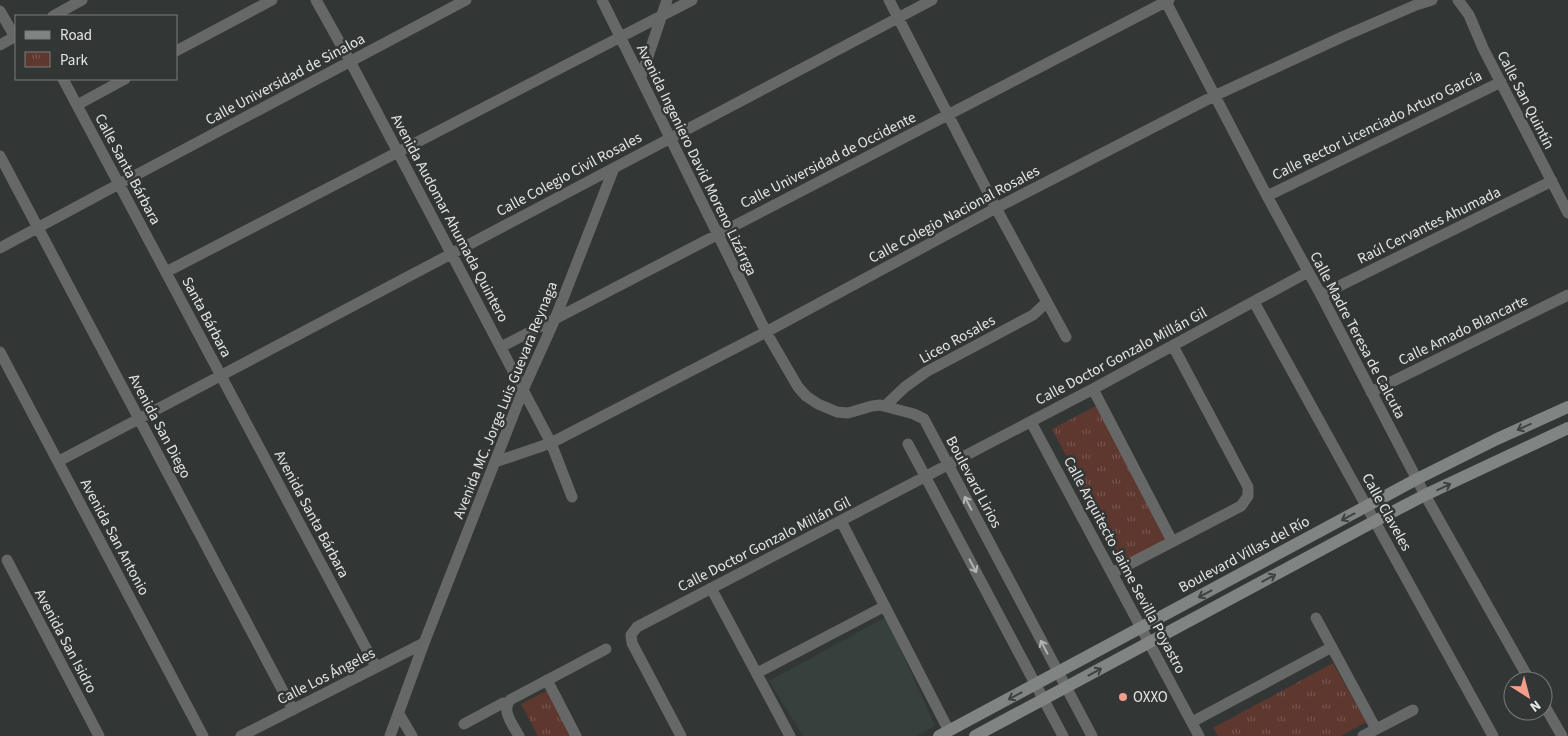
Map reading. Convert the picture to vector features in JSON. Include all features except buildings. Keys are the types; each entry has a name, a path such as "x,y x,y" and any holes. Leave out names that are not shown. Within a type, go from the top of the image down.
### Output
{"street":[{"path":"55,15 82,0"},
{"path":"178,51 272,0"},
{"name":"Avenida Audomar Ahumada Quintero","path":"316,0 551,442 572,497"},
{"name":"Calle Universidad de Sinaloa","path":"0,248 466,0"},
{"name":"Avenida Ingeniero David Moreno Lizárrga","path":"602,0 766,332"},
{"path":"640,77 667,0"},
{"path":"166,272 692,0"},
{"path":"889,0 996,208 1066,337"},
{"name":"Calle Colegio Civil Rosales","path":"59,462 220,375 932,0"},
{"name":"Calle Madre Teresa de Calcuta","path":"1166,0 1266,196 1417,479 1524,671"},
{"name":"Calle Universidad de Occidente","path":"501,347 1166,0"},
{"name":"Calle Colegio Nacional Rosales","path":"495,462 551,442 766,332 996,208 1214,96 1342,36 1432,0"},
{"name":"Calle San Quintín","path":"1458,0 1469,15 1483,48 1568,213"},
{"path":"0,11 15,35"},
{"path":"0,45 15,38"},
{"name":"Calle Santa Bárbara","path":"64,80 166,272"},
{"path":"77,105 123,80"},
{"name":"Calle Rector Licenciado Arturo García","path":"1266,196 1500,82"},
{"name":"Avenida San Diego","path":"0,156 293,710"},
{"name":"Avenida MC. Jorge Luis Guevara Reynaga","path":"390,736 424,643 523,390 555,319 614,168"},
{"name":"Raúl Cervantes Ahumada","path":"1320,295 1552,182"},
{"name":"Santa Bárbara","path":"166,272 220,375"},
{"name":"Calle Doctor Gonzalo Millán Gil","path":"681,736 632,643 631,635 644,623 1032,422 1308,272"},
{"name":"Calle Amado Blancarte","path":"1371,392 1568,295"},
{"name":"Liceo Rosales","path":"885,406 905,387 926,372 1033,315 1047,302"},
{"name":"Calle Claveles","path":"1254,302 1494,736"},
{"name":"Boulevard Lirios","path":"766,332 798,387 806,396 818,404 837,412 848,413 872,406 885,406 914,414 924,420 1092,736"},
{"path":"1112,573 1240,506 1248,496 1248,488 1173,346"},
{"name":"Avenida San Antonio","path":"0,352 203,736"},
{"name":"Avenida Santa Bárbara","path":"220,375 376,667"},
{"path":"1092,390 1172,541"},
{"name":"Boulevard Villas del Río","path":"944,733 1417,479 1497,439 1568,407"},
{"name":"Calle Arquitecto Jaime Sevilla Poyastro","path":"1032,422 1199,736"},
{"path":"975,736 1375,521 1568,428"},
{"path":"908,444 1063,736"},
{"path":"841,521 885,606 944,733"},
{"name":"Avenida San Isidro","path":"7,560 99,736"},
{"path":"712,588 790,736"},
{"path":"757,674 885,606"},
{"path":"1316,618 1376,729"},
{"name":"Calle Los Ángeles","path":"241,736 424,643"},
{"path":"1192,722 1332,647"},
{"path":"519,736 506,710 507,704 513,698 606,649"},
{"path":"547,680 576,736"},
{"path":"464,724 503,703 507,704"},
{"path":"1363,736 1413,710"},
{"path":"399,714 412,736"},
{"path":"1553,720 1562,736"}],"shaded area":[{"path":"886,617 935,726 916,736 803,736 769,681"}],"green space":[{"path":"1096,406 1167,542 1123,565 1052,429"},
{"path":"1333,663 1366,722 1341,736 1218,736 1213,728"},
{"path":"548,690 572,736 538,736 521,704"}],"place":[{"name":"OXXO","path":"1123,697"}]}
